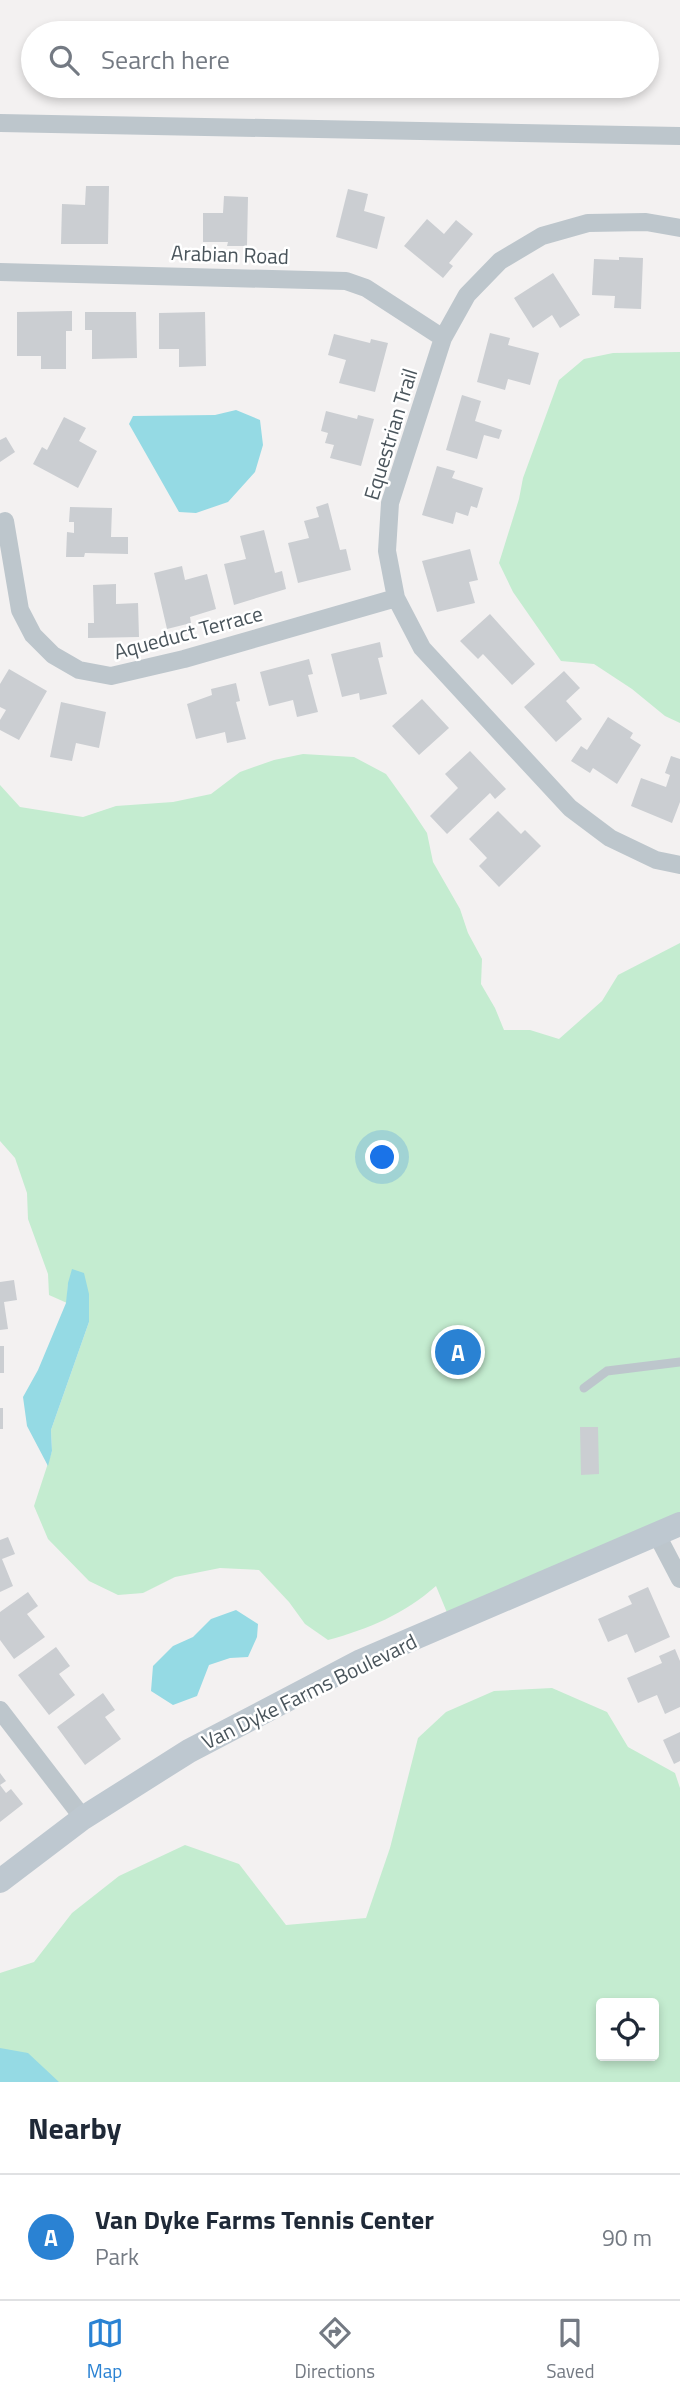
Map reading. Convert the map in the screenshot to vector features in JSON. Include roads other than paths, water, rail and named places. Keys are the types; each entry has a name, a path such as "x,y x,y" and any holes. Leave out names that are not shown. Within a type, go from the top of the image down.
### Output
{"street":[{"path":"0,123 680,136"},
{"name":"Equestrian Trail","path":"680,228 646,222 589,223 542,236 500,261 467,295 443,338 390,503 387,551 396,598 422,648 570,808 610,838 656,860 680,865"},
{"name":"Arabian Road","path":"0,272 346,281 366,288 443,338"},
{"name":"Aqueduct Terrace","path":"5,521 20,610 33,635 53,655 79,670 111,676 184,659 396,598"},
{"name":"Van Dyke Farms Boulevard","path":"0,1881 83,1818 189,1751 360,1661 680,1524"},
{"path":"657,1535 680,1579"},
{"path":"0,1710 83,1818"}],"lane":[{"path":"584,1388 607,1371 680,1362"}],"water":[{"path":"236,410 260,420 263,445 255,472 228,502 196,513 179,512 129,424 133,416 215,415"},
{"path":"72,1269 84,1273 89,1294 89,1322 51,1430 52,1451 48,1466 27,1426 23,1397 38,1370 66,1303"},
{"path":"236,1610 258,1624 257,1637 248,1657 230,1658 209,1665 197,1696 173,1705 151,1691 153,1666 173,1646 193,1637 211,1619"},
{"path":"0,2048 28,2053 59,2082 0,2082"}],"place":[{"name":"Van Dyke Farms Tennis Center","path":"458,1352"}]}
